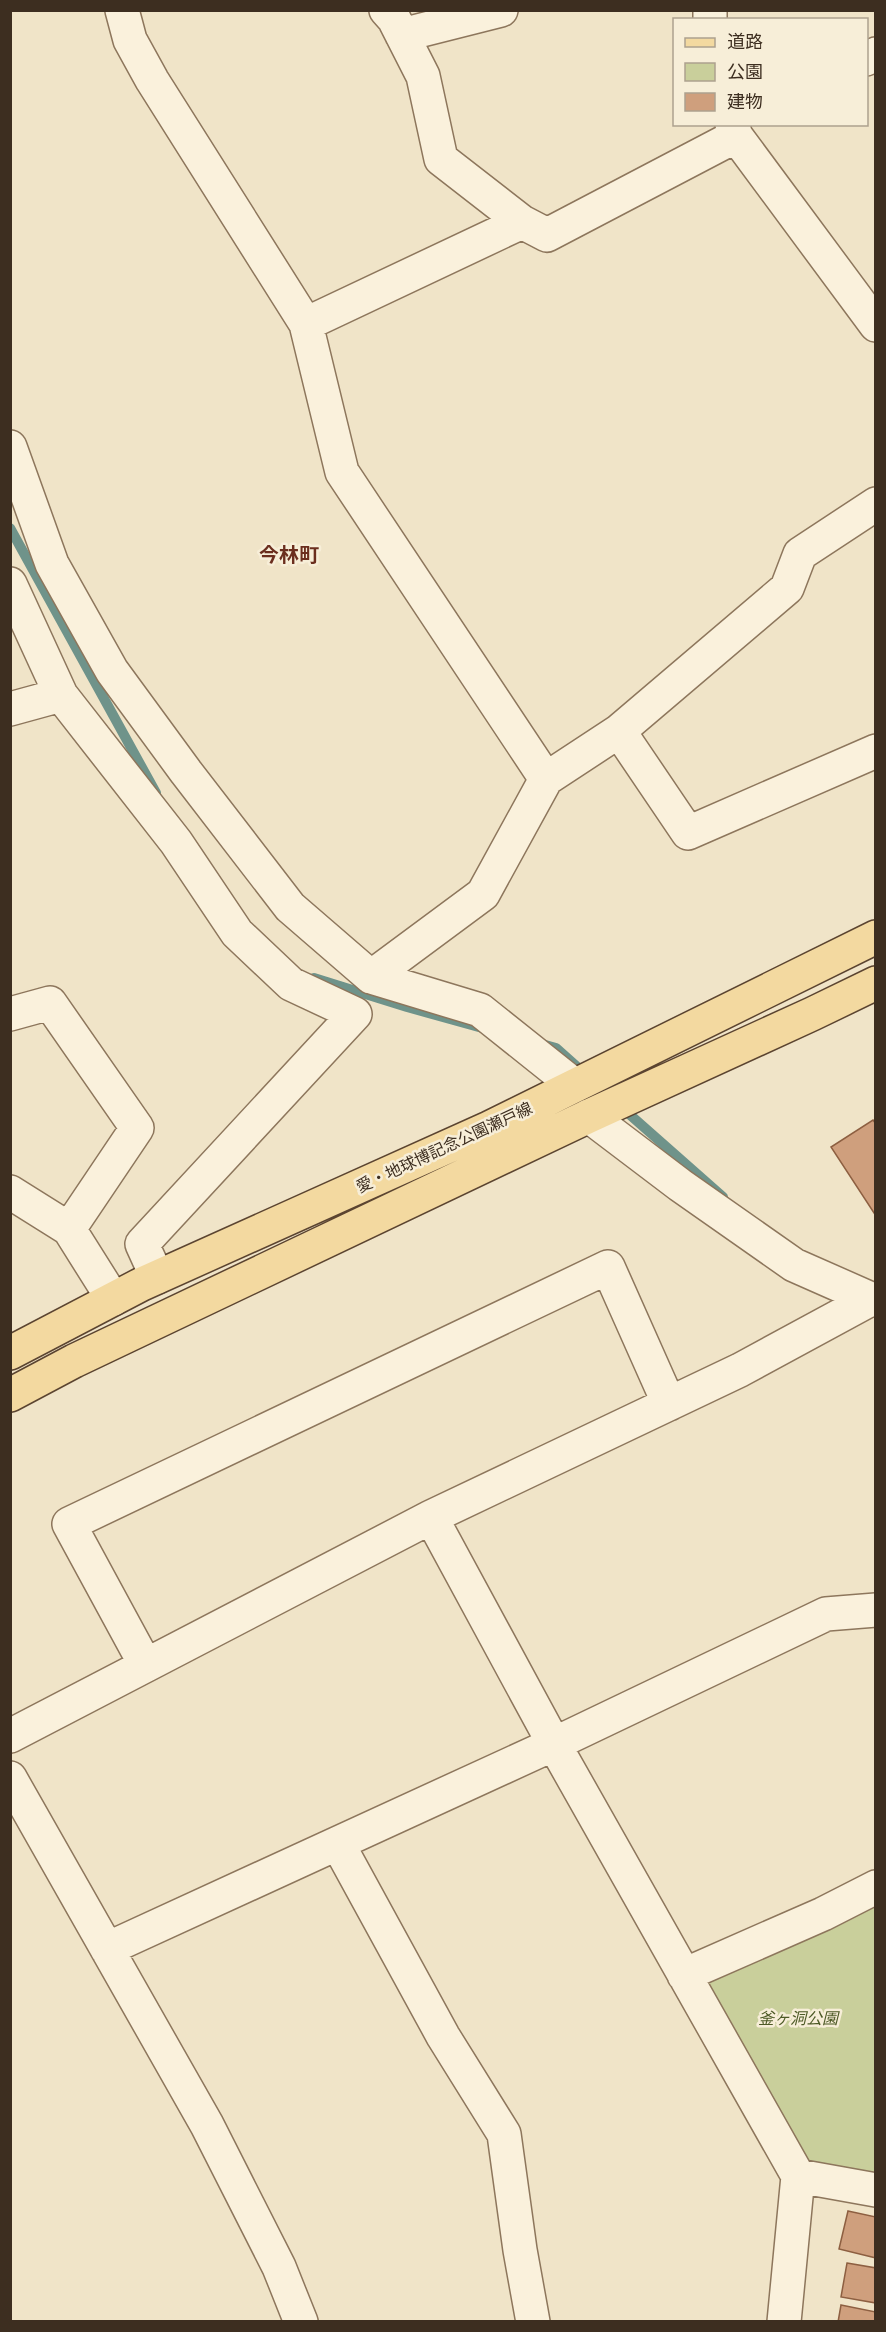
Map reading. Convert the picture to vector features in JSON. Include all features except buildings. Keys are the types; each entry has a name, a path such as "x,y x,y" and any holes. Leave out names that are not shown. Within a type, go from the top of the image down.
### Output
{"main road":[{"name":"愛・地球博記念公園瀬戸線","path":"10,1353 157,1277 489,1128 876,937"},
{"name":"愛・地球博記念公園瀬戸線","path":"10,1395 74,1361 589,1116 876,983"}],"street":[{"path":"122,10 130,40 152,80 306,324 342,472 546,779"},
{"path":"501,10 394,23 423,76 441,159 522,222 547,235 734,128 876,325"},
{"path":"306,324 522,222"},
{"path":"10,447 52,564 112,671 290,907 371,977 480,1010 574,1086"},
{"path":"371,977 483,894 546,779 619,732 787,588 800,554 876,504"},
{"path":"10,584 61,695 176,842 237,933 291,984 354,1014 142,1244 157,1277"},
{"path":"10,709 61,695"},
{"path":"619,732 688,833 876,752"},
{"path":"10,1014 50,1003 137,1128 69,1229"},
{"path":"589,1116 680,1185 794,1265 873,1299"},
{"path":"10,1192 69,1229 113,1299"},
{"path":"145,1664 69,1524 608,1268 669,1404"},
{"path":"10,1736 431,1516 740,1370 873,1299"},
{"path":"431,1516 554,1744 798,2176 784,2322"},
{"path":"107,1949 554,1744 826,1614 876,1610"},
{"path":"10,1778 207,2126 279,2267 301,2322"},
{"path":"338,1844 443,2036 504,2134 520,2250 533,2322"},
{"path":"684,1975 822,1914 876,1887"},
{"path":"798,2176 876,2190"}],"green space":[{"name":"釜ヶ洞公園","path":"875,1899 875,2176 787,2159 691,1982"}],"waterway":[{"path":"10,528 156,793"},
{"path":"314,978 486,1029"},
{"path":"538,1043 556,1048 584,1073"},
{"path":"620,1106 723,1197"}],"district":[{"name":"今林町","path":"289,555"}]}
